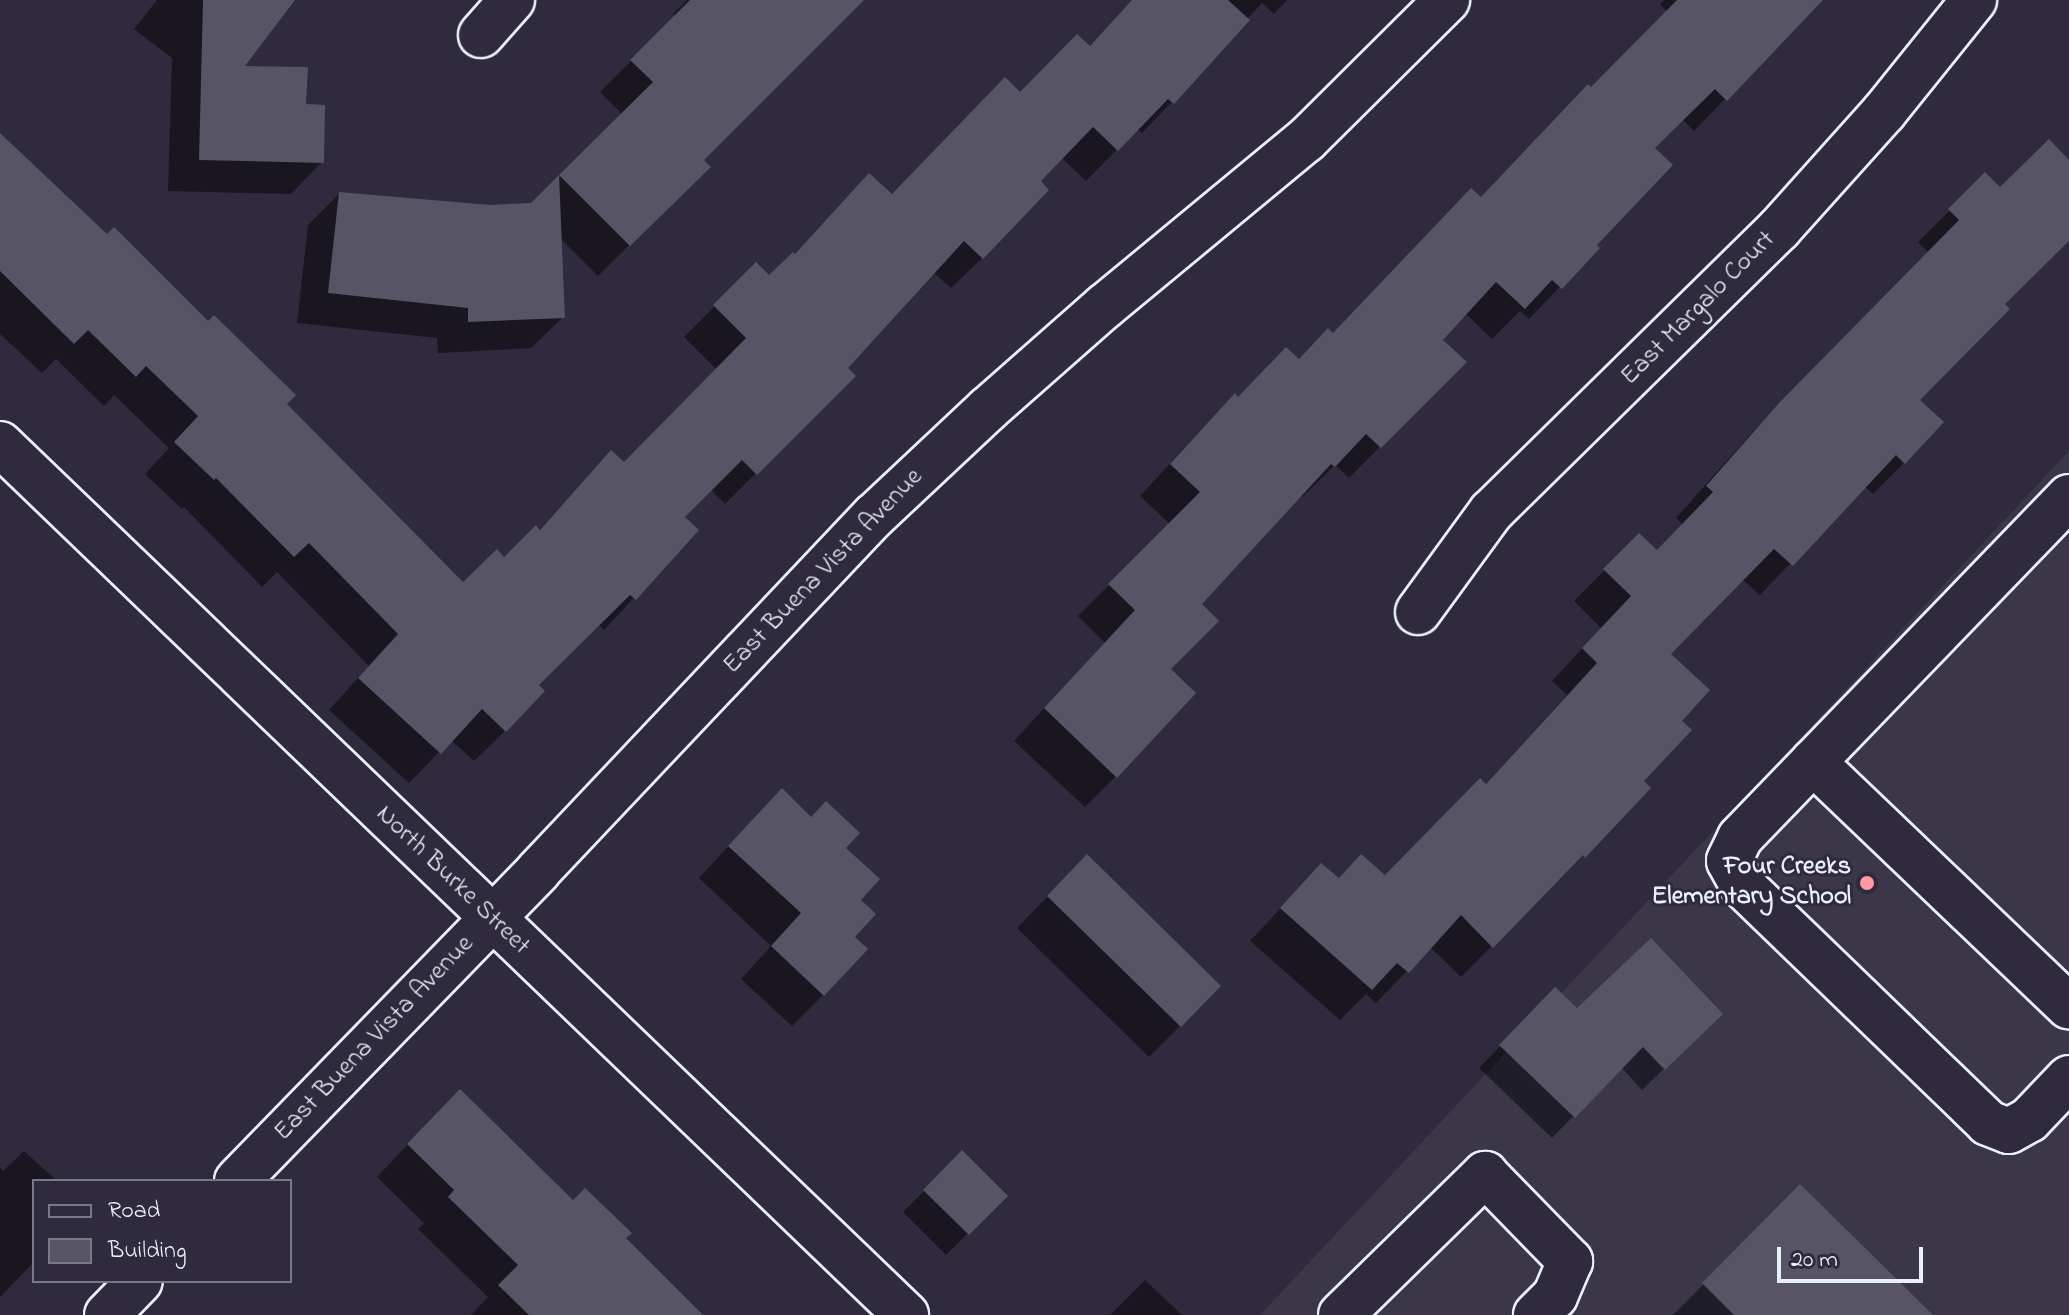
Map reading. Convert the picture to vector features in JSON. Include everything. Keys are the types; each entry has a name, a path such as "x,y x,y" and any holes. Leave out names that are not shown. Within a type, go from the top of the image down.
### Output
{"street":[{"path":"481,35 512,0"},
{"name":"East Buena Vista Avenue","path":"239,1179 491,920 874,516 988,409 1105,306 1306,140 1447,0"},
{"name":"East Margalo Court","path":"1418,612 1491,512 1779,229 1884,112 1974,0"},
{"name":"North Burke Street","path":"0,444 491,920 906,1315"},
{"path":"2069,497 1740,838 1729,861 1743,886 1988,1123 2009,1131 2029,1120 2069,1078"},
{"path":"1813,762 2069,1007"},
{"path":"1341,1315 1485,1174 1570,1261 1555,1296 1536,1315"},
{"path":"107,1315 138,1283"}],"shaded area":[{"name":"Four Creeks Elementary School","path":"2069,451 2069,1315 1260,1315"}],"building":[{"path":"203,0 295,0 245,66 308,67 306,104 325,105 324,163 199,160"},
{"path":"690,0 864,0 704,160 711,167 630,246 559,175 653,82 630,60"},
{"path":"1132,0 1228,0 1250,20 1174,104 1168,99 1118,151 1093,127 1041,181 1049,190 983,259 964,241 848,368 856,376 757,475 742,460 685,517 699,530 636,600 630,595 539,685 545,691 506,732 482,709 441,754 358,678 398,634 309,543 294,557 216,478 214,480 174,442 198,416 146,366 136,377 88,330 74,344 0,271 0,133 107,234 114,227 208,321 214,315 296,395 287,404 463,582 497,549 504,557 536,525 540,530 611,450 624,462 746,338 713,305 756,262 769,275 793,252 795,254 869,173 892,194 1005,77 1020,92 1077,34 1090,46"},
{"path":"1677,0 1823,0 1727,101 1715,89 1655,148 1673,165 1597,245 1600,248 1562,289 1552,280 1525,309 1496,282 1443,340 1467,362 1381,448 1366,434 1335,467 1331,464 1202,604 1219,621 1171,669 1196,693 1117,778 1044,708 1135,610 1108,584 1200,492 1170,464 1235,393 1238,397 1286,347 1299,359 1328,328 1333,333 1471,188 1481,197 1588,84 1591,87"},
{"path":"2049,139 2069,160 2069,241 2005,304 2010,309 1920,400 1944,422 1905,464 1896,455 1793,566 1774,549 1671,654 1710,690 1682,721 1692,730 1644,781 1651,788 1585,858 1583,855 1493,948 1461,915 1409,973 1397,963 1372,990 1280,908 1321,863 1339,878 1361,854 1385,875 1480,778 1486,784 1597,663 1582,648 1631,596 1603,569 1639,533 1657,550 1713,492 1706,486 1780,402 1959,220 1948,209 1985,172 2000,187"},
{"path":"559,175 565,318 468,322 468,308 328,293 339,192 490,205 531,203"},
{"path":"782,788 811,817 826,801 860,833 846,848 880,879 861,900 876,914 855,937 868,949 824,996 771,946 801,913 728,846"},
{"path":"1087,854 1221,986 1181,1027 1047,896"},
{"path":"1651,938 1723,1014 1665,1070 1643,1047 1575,1118 1499,1045 1555,987 1577,1008"},
{"path":"460,1089 573,1200 585,1188 632,1233 626,1238 703,1315 529,1315 498,1285 518,1265 448,1197 454,1190 407,1144"},
{"path":"962,1150 1008,1196 969,1235 923,1190"},
{"path":"1800,1184 1933,1315 1734,1315 1702,1283"}],"place":[{"name":"Four Creeks Elementary School","path":"1867,883"}]}
